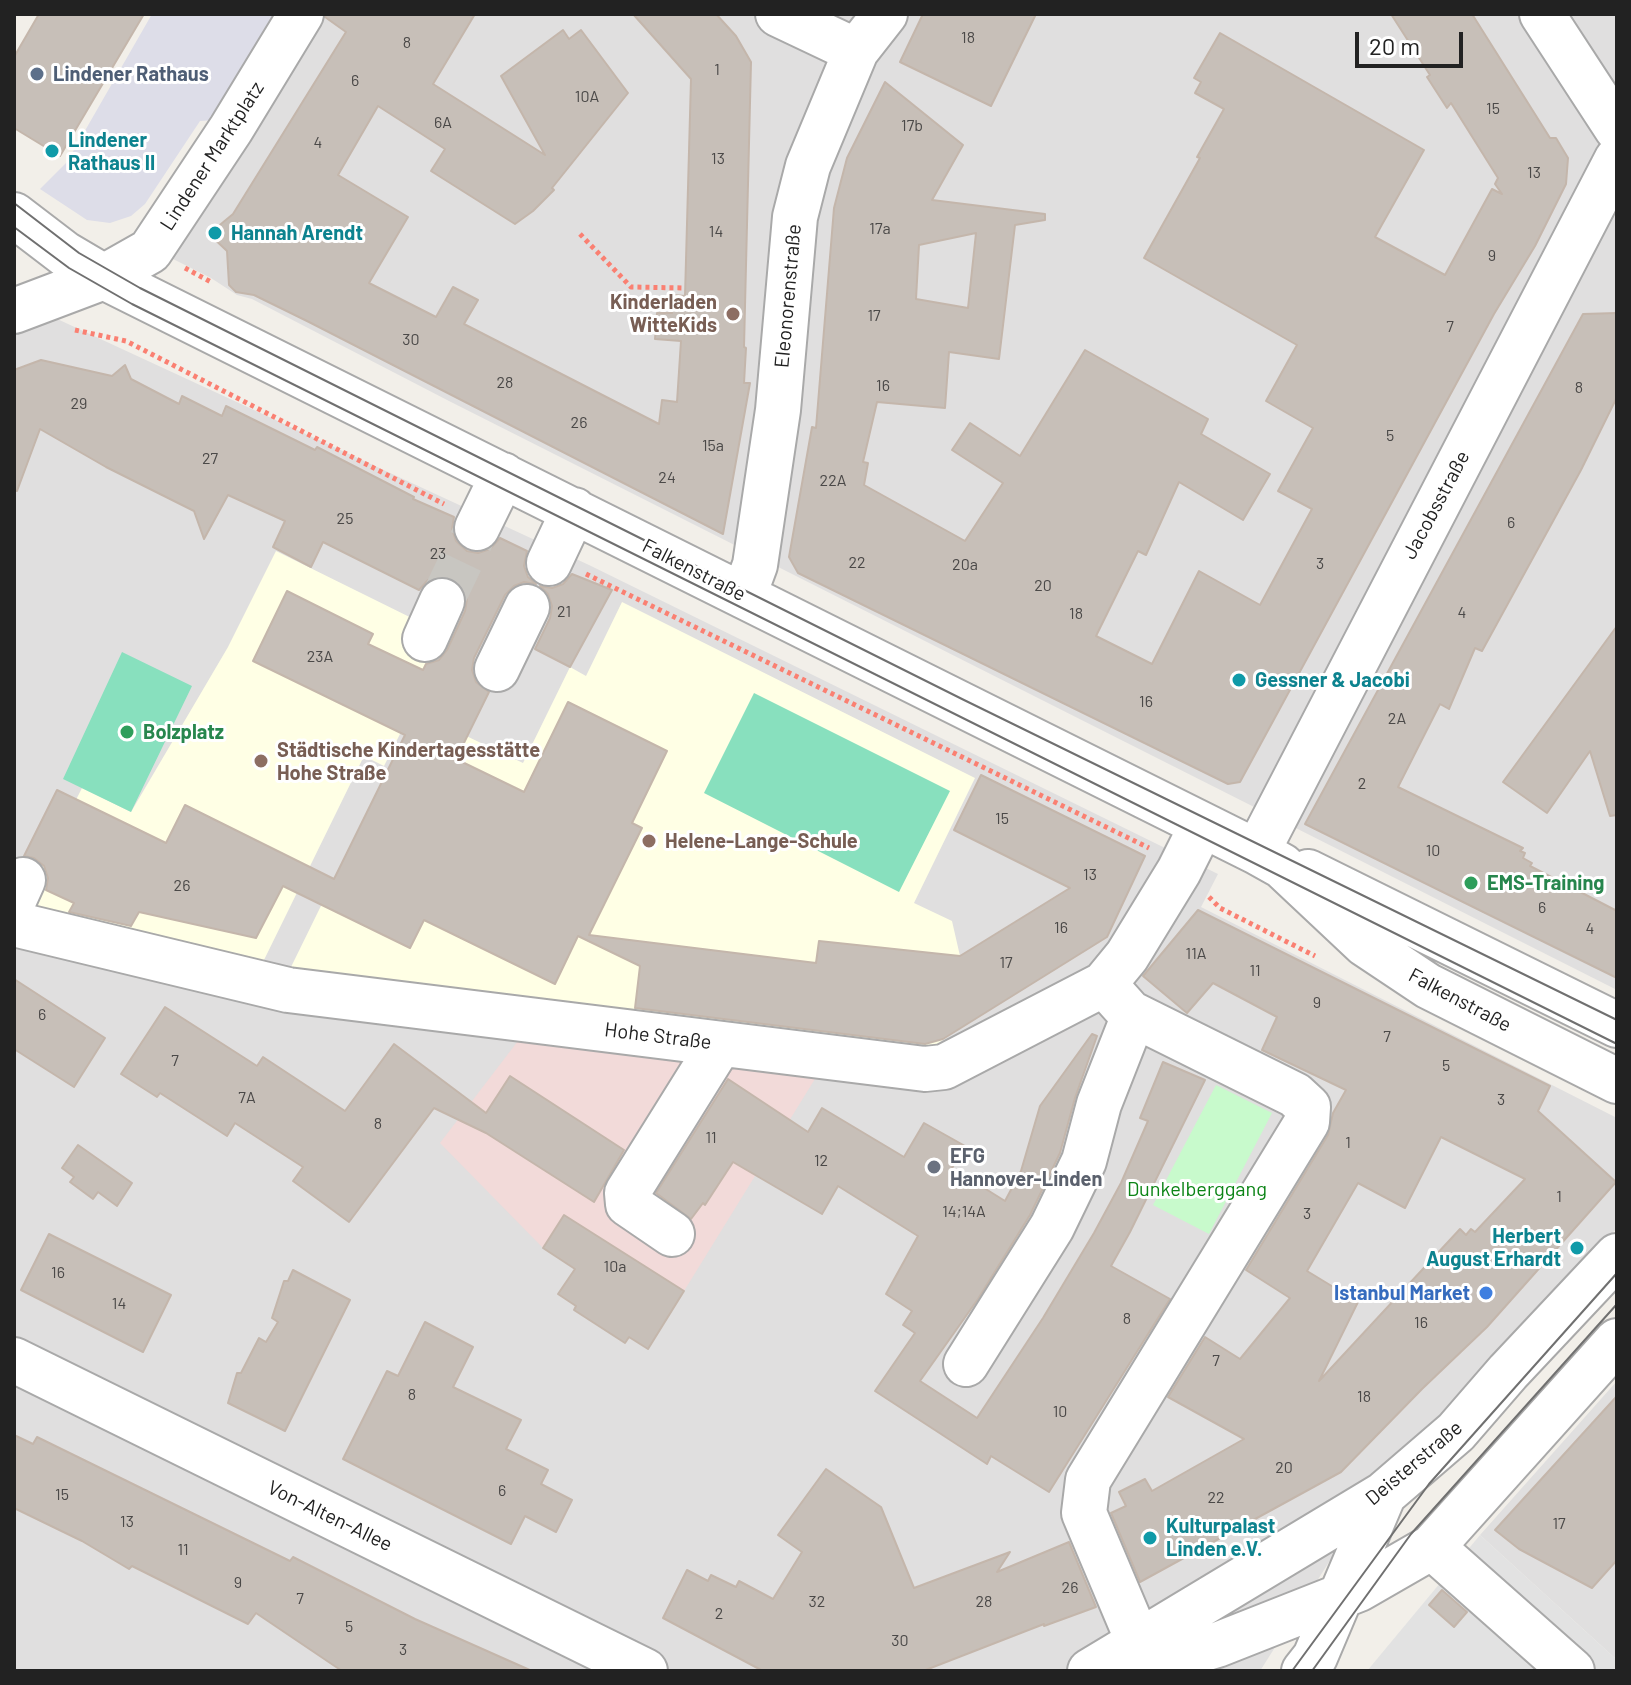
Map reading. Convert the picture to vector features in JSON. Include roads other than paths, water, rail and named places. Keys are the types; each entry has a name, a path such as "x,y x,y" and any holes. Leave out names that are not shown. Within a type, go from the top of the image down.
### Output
{"street":[{"name":"Lindener Marktplatz","path":"27,305 104,277 150,251 231,129 301,14"},
{"path":"778,14 856,51"},
{"name":"Eleonorenstraße","path":"744,595 755,565 778,410 795,217 808,166 856,51 885,14"},
{"path":"1542,14 1617,129"},
{"name":"Jacobsstraße","path":"1270,859 1617,159"},
{"name":"Falkenstraße","path":"14,215 65,254 104,277 1270,859 1308,872 1617,1025"},
{"path":"478,525 503,475"},
{"path":"550,560 574,510"},
{"path":"497,669 527,607"},
{"name":"Hohe Straße","path":"14,924 288,990 925,1069 944,1067 1104,984 1127,956 1179,871 1202,825"},
{"name":"Falkenstraße","path":"1270,859 1365,944 1428,986 1617,1081"},
{"path":"1104,984 1134,1015 1295,1095 1308,1107 1307,1122 1088,1480 1084,1513 1135,1656"},
{"path":"966,1364 1052,1227 1084,1161 1099,1104 1134,1015"},
{"path":"672,1234 628,1204 627,1193 720,1044"},
{"name":"Deisterstraße","path":"1135,1656 1384,1494 1456,1432 1617,1256"},
{"name":"Deisterstraße","path":"1090,1671 1135,1656 1217,1645 1378,1579 1432,1547 1617,1341"},
{"name":"Von-Alten-Allee","path":"14,1360 645,1671"},
{"path":"1304,1671 1315,1657 1384,1494"},
{"path":"1432,1547 1572,1671"}],"tunnel":[{"path":"442,601 477,528"}],"tram line":[{"path":"14,203 79,253 140,288 962,699 1617,1020"},
{"path":"14,227 69,268 132,304 1617,1044"},
{"path":"1292,1671 1429,1484 1617,1273"},
{"path":"1312,1671 1411,1534 1617,1304"}],"place":[{"name":"Lindener Rathaus","path":"37,74"},
{"name":"Lindener Rathaus II","path":"52,151"},
{"name":"Hannah Arendt","path":"215,233"},
{"name":"Kinderladen WitteKids","path":"733,314"},
{"name":"Gessner & Jacobi","path":"1239,680"},
{"name":"Bolzplatz","path":"127,732"},
{"name":"Städtische Kindertagesstätte Hohe Straße","path":"261,761"},
{"name":"Helene-Lange-Schule","path":"649,841"},
{"name":"EMS-Training","path":"1471,883"},
{"name":"EFG Hannover-Linden","path":"934,1167"},
{"name":"Herbert August Erhardt","path":"1577,1248"},
{"name":"Istanbul Market","path":"1486,1293"},
{"name":"Kulturpalast Linden e.V.","path":"1150,1538"}],"park label":[{"name":"Dunkelberggang","path":"1197,1189"}]}
